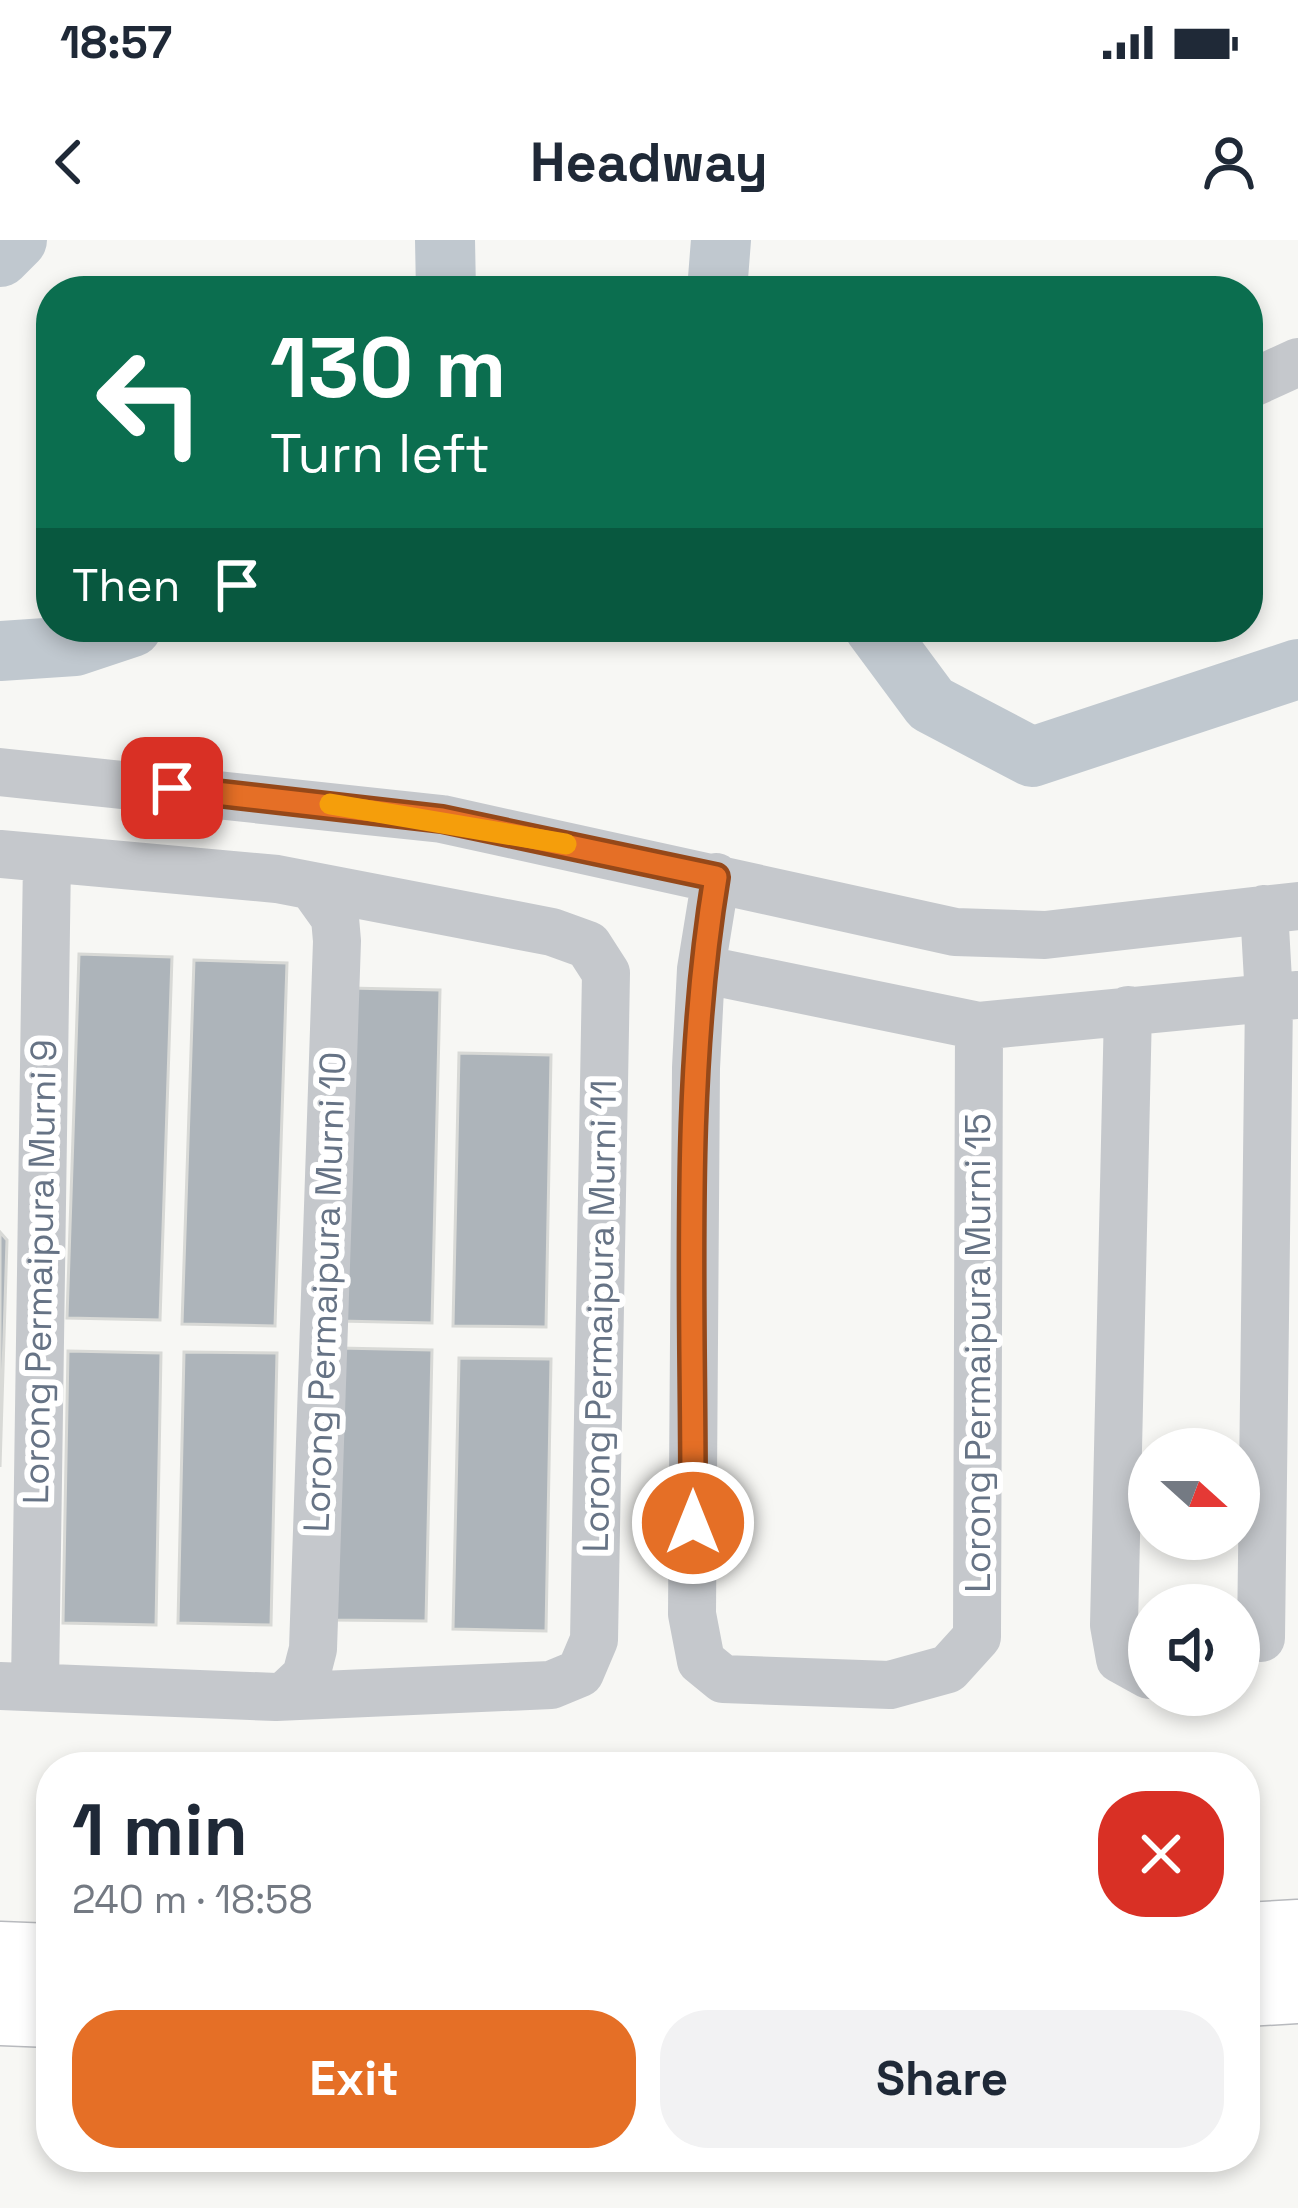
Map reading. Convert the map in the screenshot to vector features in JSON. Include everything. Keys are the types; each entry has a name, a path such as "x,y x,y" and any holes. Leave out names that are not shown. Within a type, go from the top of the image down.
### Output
{"highway":[{"path":"1260,1935 1298,1933"},
{"path":"0,1955 36,1956"},
{"path":"1260,1992 1298,1990"},
{"path":"0,2012 36,2013"}],"street":[{"path":"1263,378 1298,362"},
{"path":"0,772 404,813 955,932 994,936 1114,929 1281,907 1284,996 1266,1639"},
{"name":"Lorong Permaipura Murni 11","path":"17,1686 276,1697 551,1685 580,1673 595,1640 606,973 588,945 551,932 277,879 24,857"},
{"name":"Lorong Permaipura Murni 9","path":"17,1686 24,857"},
{"path":"716,877 701,969 979,1026 1284,996"},
{"name":"Lorong Permaipura Murni 10","path":"288,1693 306,1676 313,1649 335,988 335,918 315,890"},
{"name":"Lorong Permaipura Murni 15","path":"701,969 696,1068 692,1614 701,1661 723,1679 890,1684 948,1669 977,1637 979,1026"},
{"path":"1128,1010 1114,1625 1120,1659 1128,1663"}],"building":[{"path":"79,954 172,957 160,1320 67,1318"},
{"path":"194,960 287,963 275,1326 182,1324"},
{"path":"348,988 440,990 432,1323 339,1321"},
{"path":"459,1053 551,1055 546,1327 453,1326"},
{"path":"0,1232 7,1240 0,1467"},
{"path":"339,1348 432,1350 426,1621 333,1620"},
{"path":"68,1351 161,1353 156,1625 63,1623"},
{"path":"184,1352 277,1353 271,1625 178,1623"},
{"path":"459,1358 551,1359 546,1631 453,1629"}],"waterway":[{"path":"0,257 17,240"},
{"path":"445,240 446,276"},
{"path":"718,276 721,240"},
{"path":"0,651 87,642"},
{"path":"885,642 931,704 1032,757 1298,669"}],"slow traffic":[{"path":"330,804 501,829 566,844"}],"route":[{"path":"172,788 442,819 716,877 701,969 696,1068 693,1523"}]}
